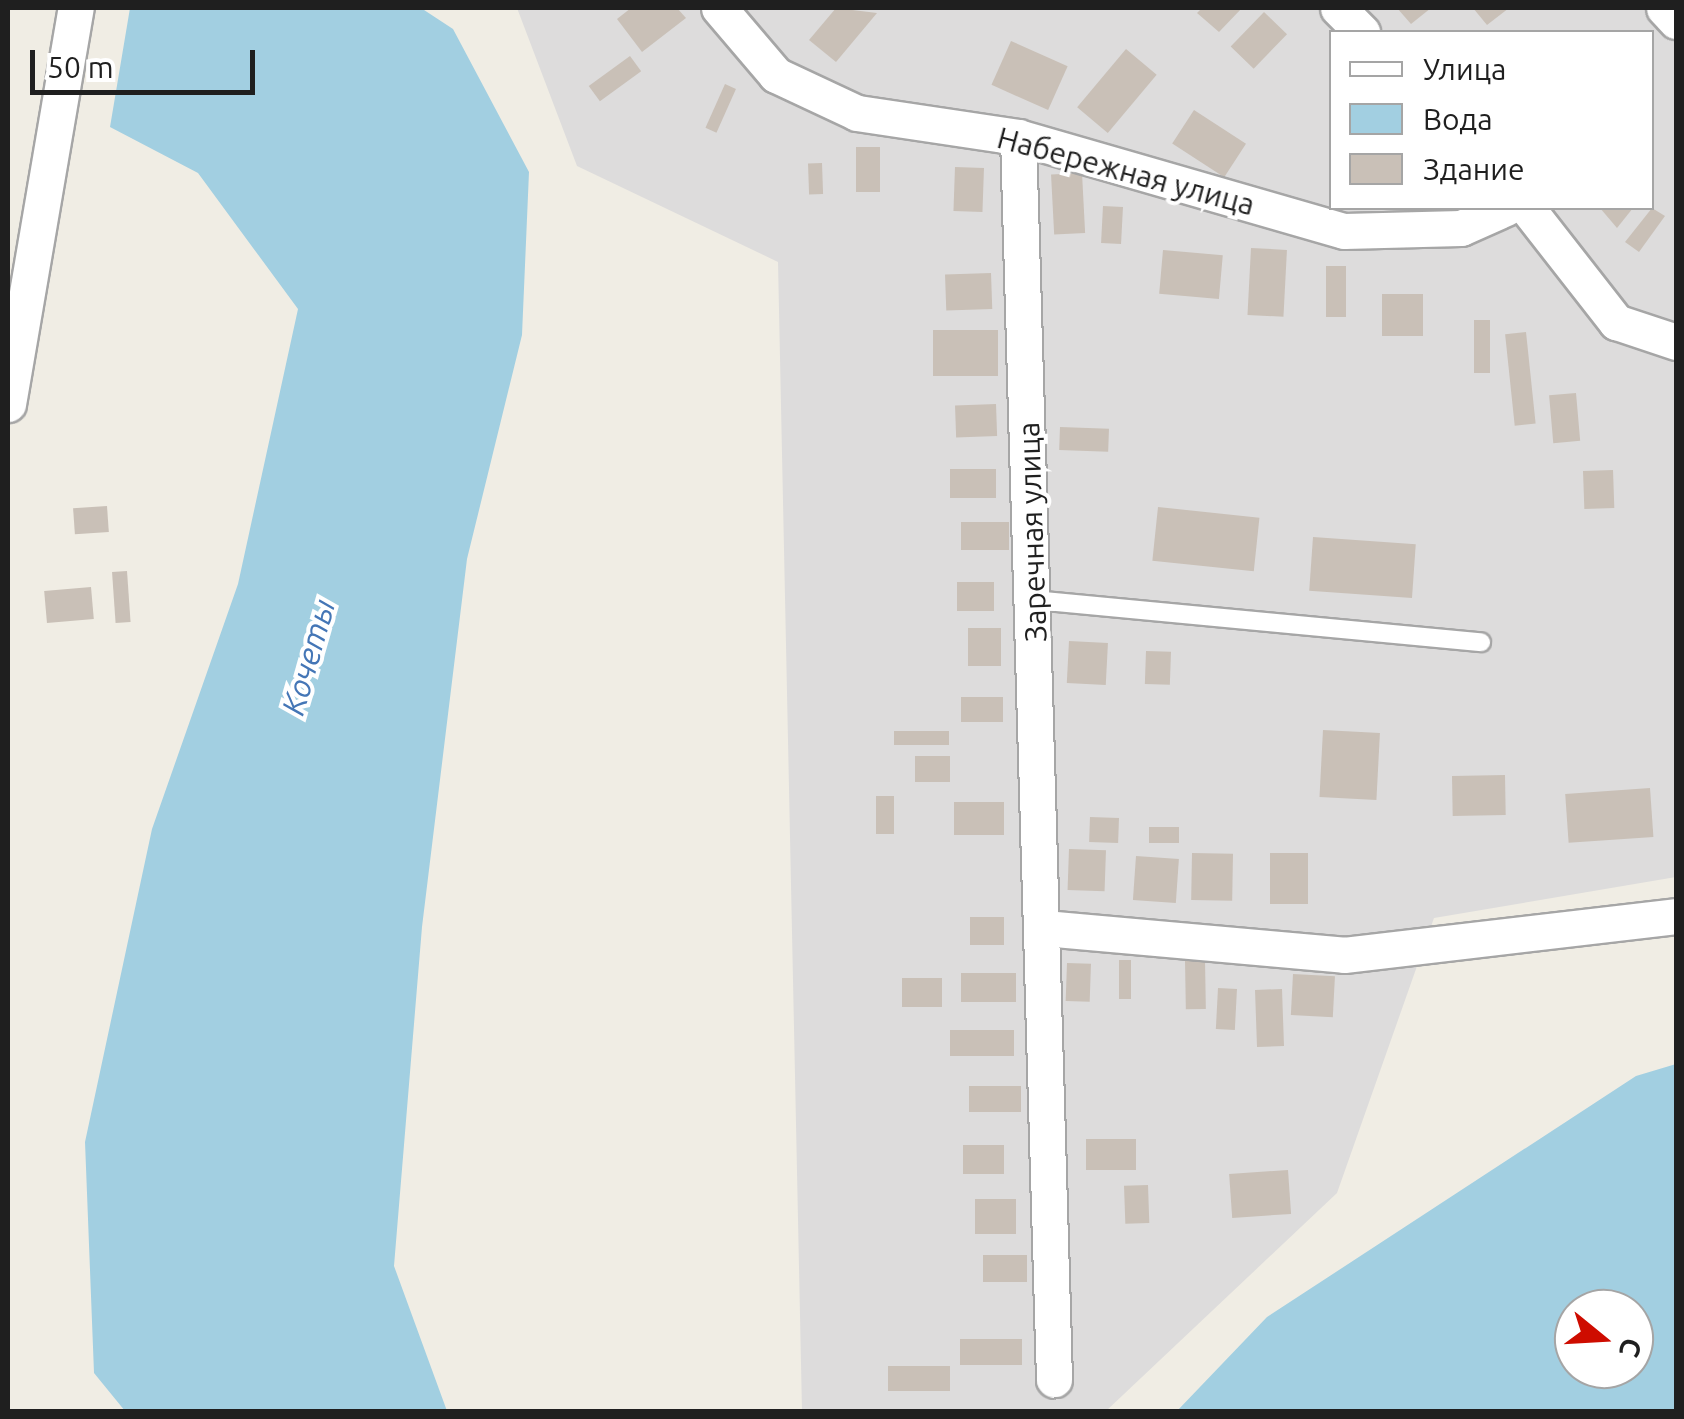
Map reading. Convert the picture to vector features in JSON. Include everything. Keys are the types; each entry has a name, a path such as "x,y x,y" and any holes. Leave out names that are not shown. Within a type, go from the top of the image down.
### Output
{"street":[{"path":"8,404 13,319 76,8"},
{"name":"Набережная улица","path":"719,8 776,75 857,114 1018,137 1344,231 1462,228 1502,210"},
{"path":"1338,8 1360,30"},
{"path":"1664,8 1676,20"},
{"name":"Заречная улица","path":"1018,137 1044,928 1054,1380"},
{"path":"1529,210 1616,322 1676,342"},
{"path":"1044,928 1344,954 1676,916"}],"lane":[{"path":"1034,600 1481,642"}],"shaded area":[{"path":"517,8 1676,8 1676,877 1434,918 1337,1193 1106,1411 802,1411 778,262 577,166"}],"water":[{"name":"Кочеты","path":"130,8 421,8 453,29 529,172 522,335 467,559 422,927 394,1266 447,1411 125,1411 94,1373 85,1142 152,829 238,584 298,309 198,173 110,127"},
{"path":"1676,1064 1676,1411 1177,1411 1267,1317 1636,1076"}],"building":[{"path":"631,8 677,8 686,18 642,52 617,19"},
{"path":"836,8 877,13 836,62 809,40"},
{"path":"1202,8 1242,8 1219,32 1197,13"},
{"path":"1397,8 1431,8 1411,24"},
{"path":"1473,8 1509,8 1487,25"},
{"path":"1264,12 1287,34 1254,69 1231,47"},
{"path":"1011,41 1068,66 1048,110 991,85"},
{"path":"1126,49 1157,75 1108,133 1077,107"},
{"path":"630,56 641,71 600,101 589,86"},
{"path":"725,84 736,89 716,133 705,128"},
{"path":"1194,110 1246,144 1224,177 1172,144"},
{"path":"856,147 880,147 880,192 856,192"},
{"path":"808,163 822,163 823,194 809,194"},
{"path":"955,167 984,168 982,212 953,211"},
{"path":"1082,173 1085,233 1054,235 1051,175"},
{"path":"1103,206 1123,207 1121,244 1101,243"},
{"path":"1602,210 1631,210 1617,228"},
{"path":"1650,210 1665,216 1639,252 1625,242"},
{"path":"1251,248 1287,250 1283,317 1247,315"},
{"path":"1163,250 1223,255 1219,299 1159,294"},
{"path":"1326,266 1346,266 1346,317 1326,317"},
{"path":"991,273 992,309 946,311 945,275"},
{"path":"1382,294 1423,294 1423,336 1382,336"},
{"path":"1474,320 1490,320 1490,373 1474,373"},
{"path":"933,330 998,330 998,376 933,376"},
{"path":"1526,332 1536,423 1515,426 1505,334"},
{"path":"1576,393 1580,441 1553,443 1549,395"},
{"path":"996,404 997,436 956,437 955,405"},
{"path":"1060,427 1109,429 1108,452 1059,450"},
{"path":"950,469 996,469 996,498 950,498"},
{"path":"1613,470 1614,508 1584,509 1583,471"},
{"path":"107,506 109,532 75,534 73,508"},
{"path":"1158,507 1259,518 1254,571 1152,561"},
{"path":"961,522 1009,522 1009,550 961,550"},
{"path":"1313,537 1416,544 1412,598 1309,591"},
{"path":"127,571 131,622 116,623 112,572"},
{"path":"957,582 994,582 994,611 957,611"},
{"path":"91,587 94,619 47,623 44,591"},
{"path":"968,628 1001,628 1001,666 968,666"},
{"path":"1069,641 1108,643 1106,685 1067,683"},
{"path":"1146,651 1171,652 1170,685 1145,684"},
{"path":"961,697 1003,697 1003,722 961,722"},
{"path":"1323,730 1380,733 1376,800 1319,797"},
{"path":"894,731 949,731 949,745 894,745"},
{"path":"915,756 950,756 950,782 915,782"},
{"path":"1505,775 1506,815 1453,816 1452,776"},
{"path":"1650,788 1653,837 1569,843 1565,794"},
{"path":"876,796 894,796 894,834 876,834"},
{"path":"954,802 1004,802 1004,835 954,835"},
{"path":"1090,817 1119,818 1118,843 1089,842"},
{"path":"1149,827 1179,827 1179,843 1149,843"},
{"path":"1069,849 1106,850 1105,891 1068,890"},
{"path":"1192,853 1233,854 1232,901 1191,900"},
{"path":"1270,853 1308,853 1308,904 1270,904"},
{"path":"1136,856 1179,859 1176,903 1133,900"},
{"path":"970,917 1004,917 1004,945 970,945"},
{"path":"1119,960 1131,960 1131,999 1119,999"},
{"path":"1185,960 1205,960 1206,1009 1186,1009"},
{"path":"1067,963 1091,964 1090,1002 1066,1001"},
{"path":"961,973 1016,973 1016,1002 961,1002"},
{"path":"1293,974 1335,976 1333,1017 1291,1015"},
{"path":"902,978 942,978 942,1007 902,1007"},
{"path":"1218,988 1237,989 1235,1030 1216,1029"},
{"path":"1282,989 1284,1046 1257,1047 1255,990"},
{"path":"950,1030 1014,1030 1014,1056 950,1056"},
{"path":"969,1086 1021,1086 1021,1112 969,1112"},
{"path":"1086,1139 1136,1139 1136,1170 1086,1170"},
{"path":"963,1145 1004,1145 1004,1174 963,1174"},
{"path":"1288,1170 1291,1214 1232,1218 1229,1174"},
{"path":"1148,1185 1149,1223 1125,1224 1124,1186"},
{"path":"975,1199 1016,1199 1016,1234 975,1234"},
{"path":"983,1255 1027,1255 1027,1282 983,1282"},
{"path":"960,1339 1022,1339 1022,1365 960,1365"},
{"path":"888,1366 950,1366 950,1391 888,1391"}]}
